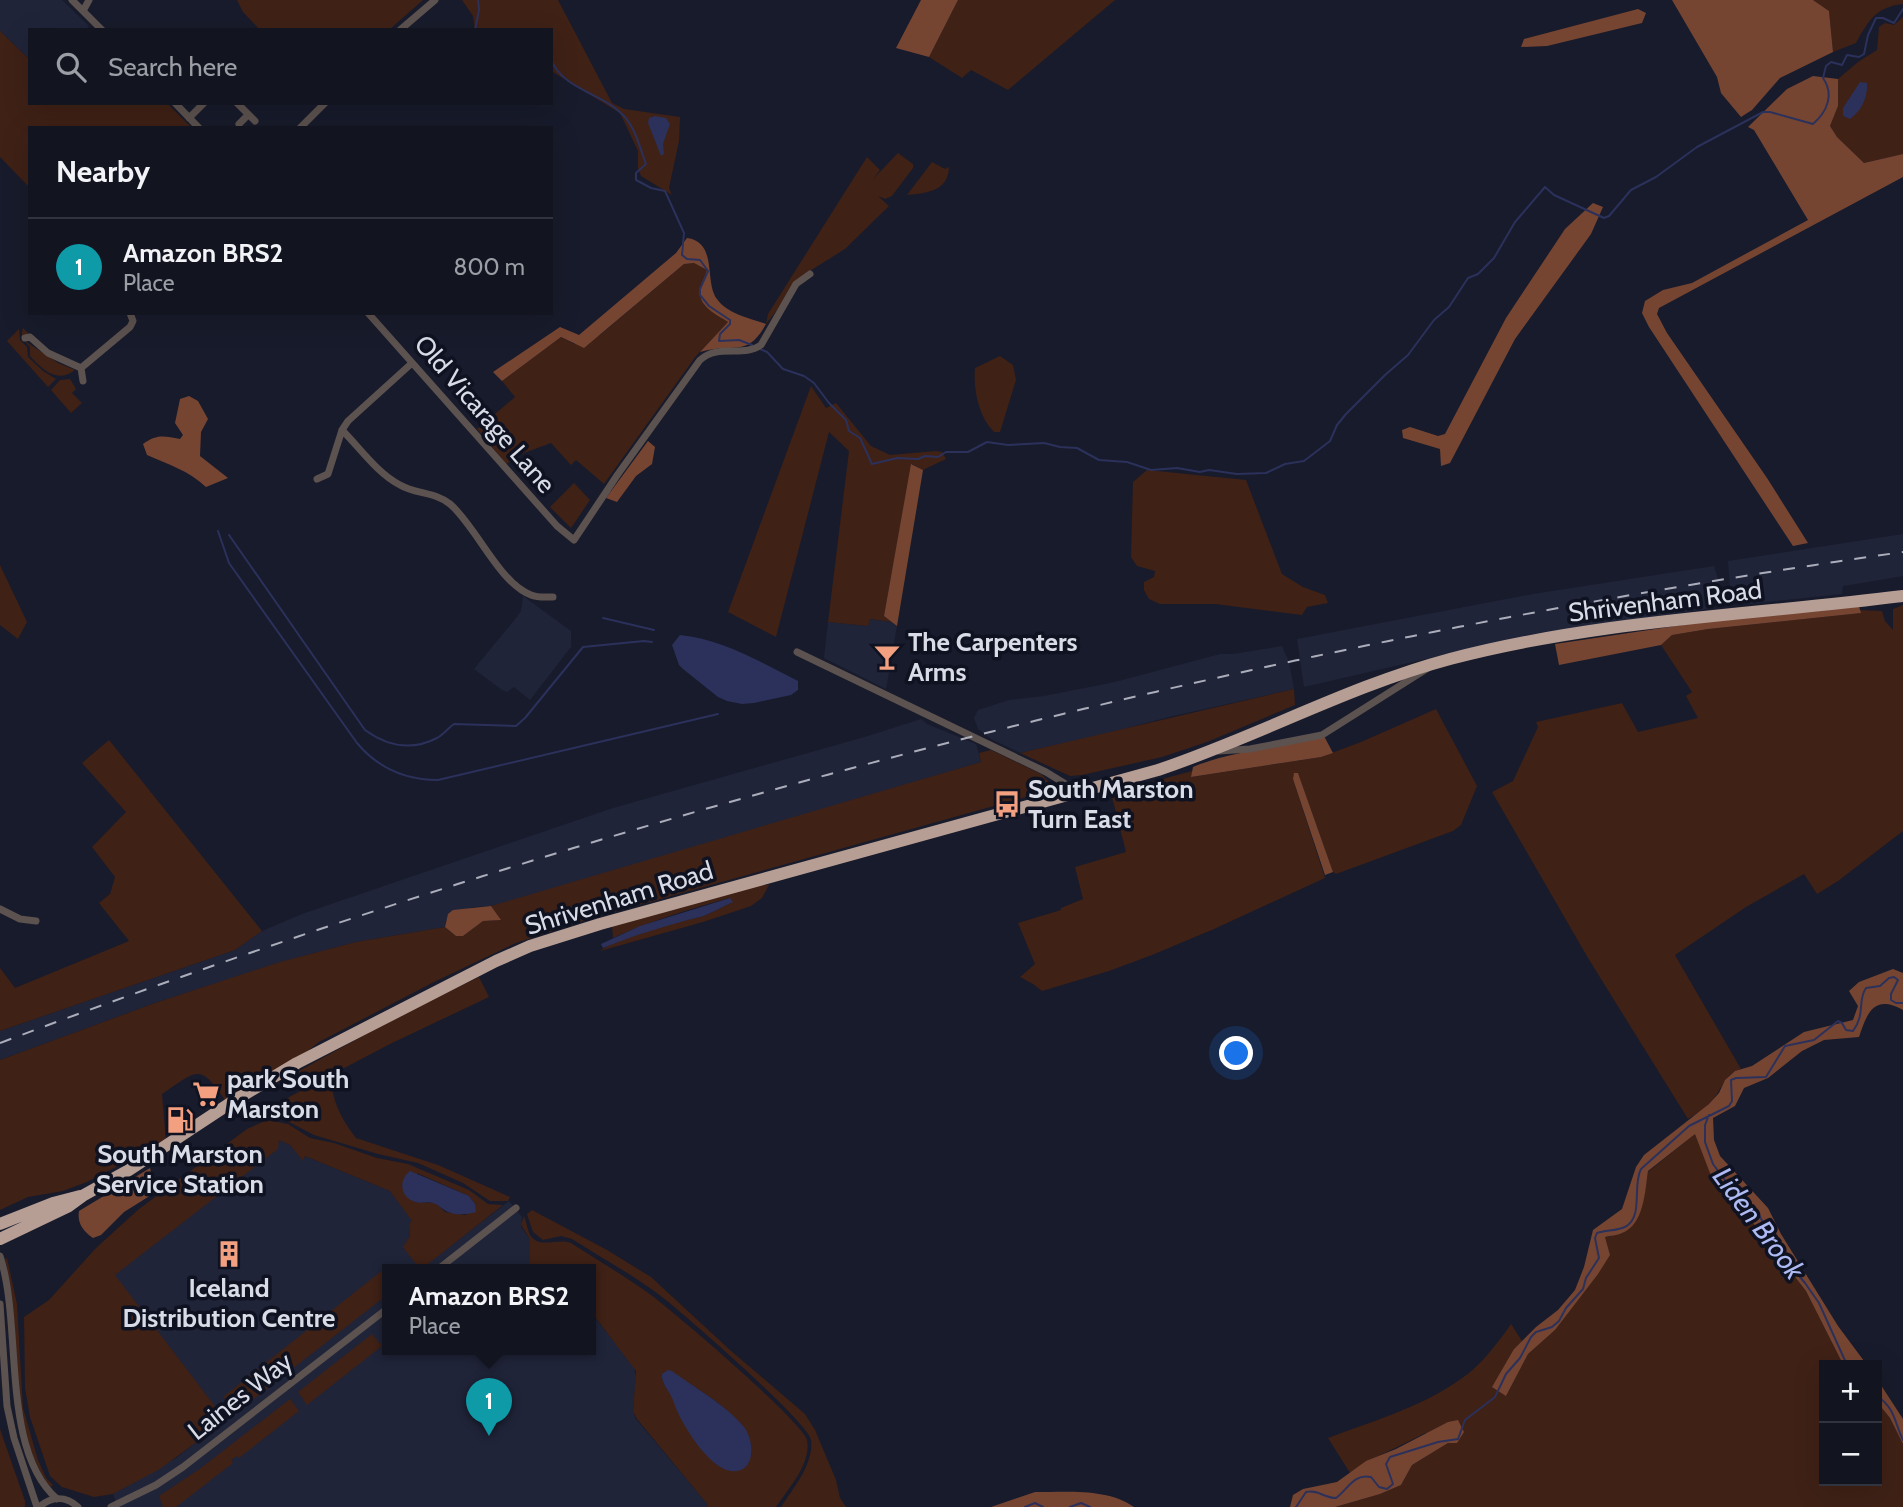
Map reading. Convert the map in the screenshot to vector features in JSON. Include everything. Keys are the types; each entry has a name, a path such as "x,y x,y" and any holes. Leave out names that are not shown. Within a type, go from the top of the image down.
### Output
{"highway":[{"name":"Shrivenham Road","path":"0,1239 60,1210 116,1178 263,1082 458,980 530,946 600,924 1158,771 1213,751 1349,692 1434,663 1509,645 1613,628 1903,597"},
{"name":"Shrivenham Road","path":"0,1224 60,1210"}],"street":[{"path":"72,0 100,28"},
{"path":"83,11 89,0"},
{"path":"402,28 435,0"},
{"path":"177,105 197,126"},
{"path":"189,118 202,105"},
{"path":"239,105 252,118 239,124"},
{"path":"302,126 323,105"},
{"name":"Old Vicarage Lane","path":"370,315 549,518 574,540 701,360 717,351 758,347 796,284 810,274"},
{"path":"81,368 130,327 133,321 132,315"},
{"path":"25,338 30,337 48,353 81,368"},
{"path":"317,479 328,474 342,430 353,415 412,363"},
{"path":"81,368 83,381"},
{"path":"342,430 391,480 408,489 450,503 498,565 521,589 532,596 553,597"},
{"path":"797,652 1046,772 1064,782 1072,793"},
{"name":"Shrivenham Road","path":"1213,751 1250,749 1322,735 1418,676 1434,663"},
{"path":"0,909 20,919 36,921"},
{"path":"445,1264 516,1208"},
{"path":"0,1256 9,1300 14,1389 22,1433 39,1478 57,1499"},
{"path":"0,1304 7,1406 14,1438 38,1507 57,1499 86,1507"},
{"name":"Laines Way","path":"111,1507 156,1485 183,1467 382,1312"}],"shaded area":[{"path":"0,0 62,0 89,26 28,28 28,58 0,31"},
{"path":"237,0 423,0 391,28 258,28 243,12"},
{"path":"462,0 558,0 612,103 624,109 680,117 679,141 669,188 672,195 641,176 638,151 620,113 553,72 553,28 475,28 473,16"},
{"path":"921,0 958,0 929,57 896,48"},
{"path":"958,0 1115,0 1008,90 971,70 962,78 929,57"},
{"path":"1672,0 1813,0 1829,11 1833,52 1780,78 1752,110 1741,117 1721,93 1717,77"},
{"path":"1813,0 1903,0 1903,4 1886,8 1874,16 1856,43 1833,52 1829,11"},
{"path":"1638,9 1646,13 1642,23 1547,46 1521,47 1524,39"},
{"path":"1903,17 1903,154 1864,163 1837,137 1830,126 1838,106 1838,79 1877,50 1879,27 1885,23 1894,25"},
{"path":"0,31 28,58 28,105 169,105 190,126 28,126 28,186 0,157"},
{"path":"1813,76 1838,79 1838,106 1830,126 1837,137 1864,163 1903,154 1903,177 1659,308 1657,314 1667,333 1767,478 1808,543 1793,546 1642,313 1645,301 1663,290 1692,283 1808,220 1754,130 1748,127 1787,89"},
{"path":"898,153 913,164 913,168 892,196 885,199 878,196 889,206 845,249 805,274 766,324 768,314 867,157 880,170 873,179"},
{"path":"932,162 945,169 949,167 945,181 929,192 907,195"},
{"path":"1593,203 1603,207 1591,234 1515,339 1450,463 1441,466 1440,449 1403,438 1402,430 1410,427 1438,436 1445,434 1506,318 1565,229"},
{"path":"687,238 697,241 703,247 707,255 713,292 721,304 739,315 766,324 752,342 745,346 700,352 728,322 708,308 701,299 701,287 707,270 694,263 684,264 584,348 561,337 502,381 493,372 560,327 579,335 676,253"},
{"path":"694,263 707,270 704,305 728,322 696,356 604,484 576,460 571,465 551,443 524,453 506,464 477,429 515,397 502,381 561,337 574,344 600,335 684,264"},
{"path":"23,328 29,334 23,335 25,341 58,363 75,370 62,376 51,374 40,366 30,356 30,347 24,340 22,336"},
{"path":"19,329 20,340 27,347 28,357 56,379 48,387 7,341"},
{"path":"1000,356 1013,365 1016,380 1000,432 994,432 984,419 978,403 975,368"},
{"path":"70,379 76,389 72,393 82,403 71,413 51,390 60,380"},
{"path":"811,386 826,408 836,403 871,446 890,455 942,452 946,459 923,470 912,464 884,616 892,622 870,619 868,626 828,622 849,451 829,432 776,637 728,612"},
{"path":"189,396 198,401 208,419 201,432 200,456 228,478 206,487 185,472 147,455 143,444 161,437 180,439 183,435 175,423 180,399"},
{"path":"648,441 655,447 652,464 636,476 617,502 606,498"},
{"path":"911,464 923,470 897,626 884,616"},
{"path":"1147,470 1246,480 1282,574 1303,587 1325,595 1328,603 1307,607 1302,615 1215,604 1160,604 1149,599 1144,590 1144,582 1154,577 1155,571 1137,566 1131,557 1133,482"},
{"path":"574,483 590,500 571,528 550,507"},
{"path":"1903,534 1903,576 1843,586 1842,594 1748,604 1731,601 1728,561"},
{"path":"0,565 27,622 18,639 0,625"},
{"path":"1714,566 1721,589 1720,602 1706,609 1495,643 1304,687 1297,639 1533,594"},
{"path":"523,596 571,631 571,647 530,700 514,687 507,692 502,690 474,669 521,611"},
{"path":"1903,605 1903,831 1817,894 1804,874 1746,907 1675,955 1741,1069 1727,1078 1709,1105 1688,1119 1588,958 1492,792 1513,781 1538,727 1536,722 1622,703 1638,732 1698,718 1686,696 1692,692 1661,645 1672,635 1860,613 1860,610 1882,611 1885,621 1893,630 1893,609"},
{"path":"1859,606 1861,613 1672,635 1661,645 1559,665 1555,644 1689,624"},
{"path":"869,619 892,622 897,626 886,689 824,658 828,622 868,626"},
{"path":"1282,646 1289,662 1294,689 1100,735 1020,753 991,739 978,729 974,718 978,710 1009,700 1115,682 1220,654"},
{"path":"1294,689 1295,705 1207,742 1162,757 1070,776 1020,753"},
{"path":"1436,709 1477,786 1461,825 1453,831 1336,874 1333,872 1298,773 1293,779 1325,878 1214,929 1109,971 1042,991 1020,977 1035,964 1018,923 1061,910 1083,899 1075,867 1126,852 1111,793 1192,771 1192,777 1321,757"},
{"path":"921,719 976,744 981,762 539,894 491,906 473,907 446,920 445,927 356,942 281,962 155,1003 0,1060 0,1031 235,950 262,931 302,914 613,808"},
{"path":"1324,736 1333,753 1191,777 1193,767 1209,761"},
{"path":"109,740 262,931 235,950 0,1031 0,968 15,988 129,941 99,903 110,894 115,877 92,847 126,812 82,763"},
{"path":"991,750 1041,774 1050,783 1033,795 589,919 516,943 319,1042 225,1100 203,1075 190,1076 162,1094 166,1141 87,1182 63,1191 28,1197 0,1210 0,1060 155,1003 280,962 356,942 445,927 456,936 463,936 483,921 500,920 491,906 981,762 979,753"},
{"path":"1294,773 1298,773 1333,872 1325,875 1293,779"},
{"path":"769,885 762,898 751,906 600,951 634,934 704,916 731,903 729,898 700,906 613,938 612,925"},
{"path":"491,906 501,920 483,921 463,936 456,936 445,927 448,914 453,910"},
{"path":"1893,969 1903,973 1903,1010 1885,1004 1878,1005 1865,1020 1859,1037 1824,1040 1802,1051 1768,1078 1744,1088 1735,1106 1713,1118 1714,1140 1720,1156 1768,1208 1838,1326 1863,1360 1841,1360 1806,1291 1746,1214 1713,1181 1695,1134 1648,1171 1642,1206 1635,1223 1620,1234 1605,1237 1610,1255 1555,1330 1528,1354 1506,1396 1492,1387 1514,1349 1558,1310 1575,1290 1593,1230 1622,1209 1636,1167 1644,1155 1709,1104 1719,1093 1725,1080 1735,1071 1752,1066 1804,1032 1853,1020 1858,1006 1849,991 1859,982"},
{"path":"479,977 489,997 331,1075 331,1084 338,1108 356,1138 438,1165 510,1197 508,1201 490,1201 463,1183 418,1163 314,1135 287,1121 269,1118 253,1121 304,1089 297,1072 403,1014"},
{"path":"267,1120 288,1124 310,1138 377,1158 408,1164 469,1190 488,1204 503,1205 428,1264 417,1264 403,1247 410,1236 409,1224 412,1221 390,1191 305,1156 303,1161 290,1145 279,1140 278,1149 115,1275 220,1413 222,1412 225,1421 160,1469 113,1494 94,1497 62,1487 50,1476 30,1417 25,1388 24,1317 49,1300 96,1248 139,1209 247,1129","holes":["417,1173 469,1196 475,1204 466,1215 445,1212 436,1203 416,1202"]},
{"path":"1696,1133 1713,1181 1746,1214 1806,1291 1842,1360 1819,1360 1819,1486 1882,1486 1882,1408 1903,1444 1903,1507 1335,1507 1401,1485 1412,1465 1448,1443 1425,1433 1350,1473 1328,1438 1401,1411 1453,1384 1481,1362 1511,1324 1522,1341 1514,1349 1506,1396 1528,1354 1555,1330 1610,1255 1605,1237 1621,1234 1643,1201 1648,1172"},
{"path":"279,1140 290,1145 303,1160 305,1156 390,1191 413,1221 409,1224 410,1236 404,1246 416,1264 382,1264 382,1355 596,1355 596,1319 634,1367 636,1378 633,1412 636,1419 710,1507 118,1507 113,1494 176,1458 225,1420 114,1275 277,1149"},
{"path":"150,1168 156,1192 124,1212 101,1235 93,1238 86,1233 80,1223 79,1211"},
{"path":"509,1201 522,1217 521,1227 530,1239 530,1264 427,1264"},
{"path":"532,1210 651,1277 805,1414 815,1430 836,1480 840,1498 846,1507 781,1507 802,1475 809,1458 811,1440 805,1430 745,1370 666,1300 572,1239 561,1236 543,1240 533,1232 527,1214"},
{"path":"524,1216 529,1233 537,1241 571,1243 647,1292 734,1365 800,1429 807,1440 806,1458 803,1467 776,1507 707,1507 633,1412 636,1371 596,1318 596,1264 530,1264 530,1239 521,1225","holes":["666,1371 707,1395 734,1417 750,1442 751,1456 724,1469 715,1463 662,1378"]},
{"path":"7,1258 17,1304 23,1408 38,1460 46,1478 53,1485 50,1487 36,1462 20,1406"},
{"path":"382,1271 382,1299 237,1412 223,1397"},
{"path":"372,1334 382,1346 307,1405 298,1392"},
{"path":"1882,1387 1903,1419 1903,1444 1882,1408"},
{"path":"290,1399 299,1411 239,1458 237,1456 231,1460 233,1463 176,1507 163,1507 159,1496 201,1468"},
{"path":"1458,1420 1464,1432 1457,1443 1448,1443 1412,1465 1401,1485 1335,1507 1290,1507 1293,1495 1303,1489 1337,1482 1366,1461 1448,1422"},
{"path":"0,1429 25,1501 25,1507 0,1507"},
{"path":"1035,1492 1099,1494 1124,1501 1134,1507 991,1507"}],"water":[{"path":"1860,82 1867,83 1865,98 1861,108 1850,119 1843,116 1843,108"},
{"path":"649,118 666,118 670,124 663,144 664,154 661,156 648,123"},
{"path":"680,635 711,641 755,659 798,681 798,690 791,695 754,703 742,704 718,697 679,665 672,645"},
{"path":"730,898 733,902 704,916 603,948 601,944 640,926"},
{"path":"410,1171 469,1196 475,1204 476,1212 454,1214 433,1203 411,1200 402,1188"},
{"path":"668,1370 719,1404 744,1427 751,1448 749,1462 745,1467 739,1471 731,1471 722,1468 705,1454 682,1421 663,1382 662,1374"}],"waterway":[{"path":"475,28 478,0"},
{"path":"760,349 767,352 783,369 804,376 814,383 846,420 849,431 860,438 872,464 897,458 918,459 925,456 938,457 946,452 968,452 987,442 1008,445 1044,443 1077,448 1099,460 1127,462 1151,470 1177,468 1200,472 1209,470 1237,474 1266,473 1285,464 1304,461 1330,441 1337,425 1346,414 1408,355 1434,320 1449,307 1468,278 1478,274 1494,258 1515,222 1545,187 1554,195 1604,218 1609,216 1631,190 1656,177 1697,147 1763,112 1813,124 1828,102 1828,90 1823,78 1826,66 1831,62 1842,65 1847,55 1859,57 1864,54 1868,35 1876,18 1894,23 1903,9"},
{"path":"553,63 565,78 614,107 631,125 646,164 636,173 636,180 651,188 665,191 684,233 682,255 687,259 700,260 708,271 700,295 709,306 730,320 730,324 720,334 719,341 739,340 752,345"},
{"path":"218,531 229,563 357,743 365,752 393,771 415,778 438,780 718,714"},
{"path":"229,535 365,730 391,743 409,745 428,742 454,724 516,726 583,647 652,642"},
{"path":"603,618 654,630"},
{"path":"1296,1507 1306,1492 1336,1498 1352,1483 1365,1476 1371,1477 1379,1487 1387,1489 1393,1484 1386,1464 1390,1457 1438,1442 1458,1439 1465,1420 1495,1397 1506,1374 1520,1358 1531,1337 1559,1321 1566,1308 1583,1289 1586,1278 1599,1258 1595,1238 1597,1233 1622,1228 1631,1222 1636,1208 1637,1183 1641,1169 1689,1126 1729,1106 1732,1101 1731,1080 1766,1077 1785,1046 1814,1040 1838,1021 1846,1030 1853,1031 1859,1019 1866,988 1880,986 1894,977 1898,980 1891,1000 1903,1003"},
{"name":"Liden Brook","path":"1709,1115 1705,1125 1705,1142 1713,1164 1738,1198 1758,1213 1778,1251 1819,1303 1845,1360"},
{"name":"Liden Brook","path":"1882,1400 1891,1411 1903,1440"},
{"path":"1025,1507 1035,1503 1043,1507"},
{"path":"1070,1507 1081,1503 1090,1507"}],"railway":[{"path":"0,1043 231,959 465,882 701,810 938,745 1177,687 1418,635 1660,590 1903,552"}],"place":[{"name":"The Carpenters Arms","path":"887,657"},
{"name":"South Marston Turn East","path":"1007,804"},
{"name":"park South Marston","path":"206,1094"},
{"name":"South Marston Service Station","path":"180,1120"},
{"name":"Iceland Distribution Centre","path":"229,1254"},
{"name":"Amazon BRS2","path":"489,1436"}]}
